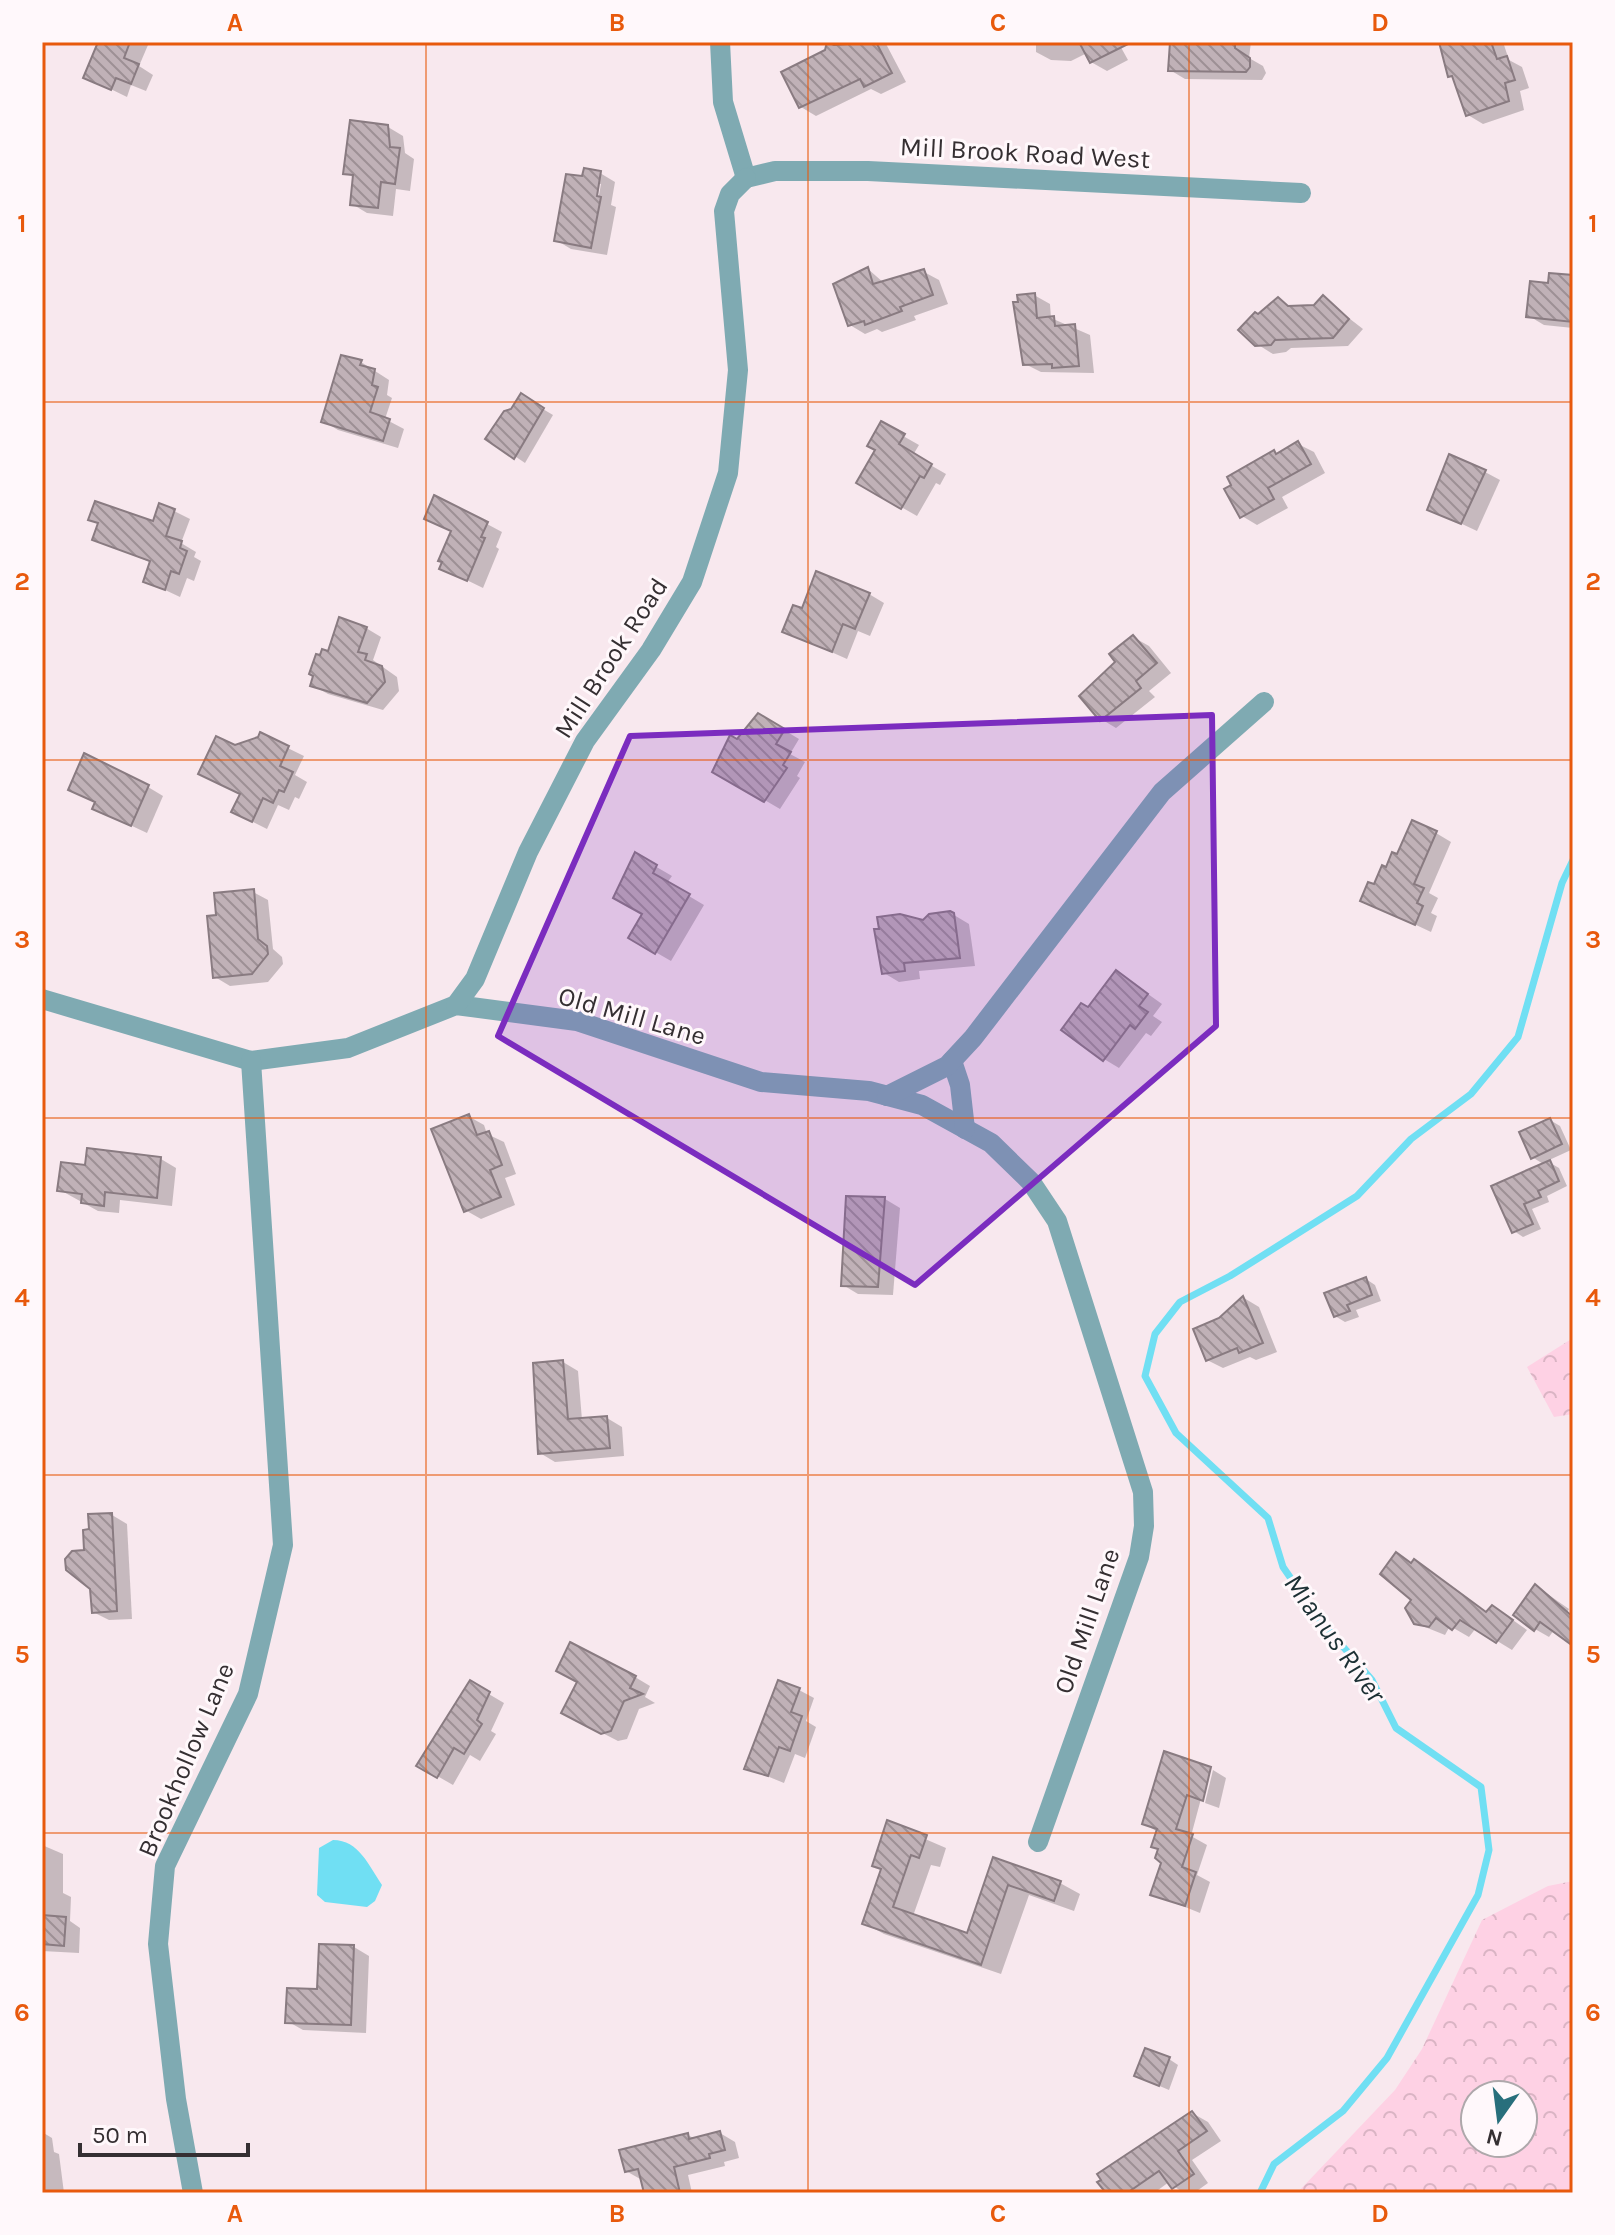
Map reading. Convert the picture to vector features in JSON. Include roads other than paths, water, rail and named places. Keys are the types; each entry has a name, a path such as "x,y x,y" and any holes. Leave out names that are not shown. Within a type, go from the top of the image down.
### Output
{"street":[{"path":"720,42 723,102 746,178"},
{"name":"Mill Brook Road West","path":"746,178 775,171 868,171 1301,193"},
{"name":"Mill Brook Road","path":"456,1005 475,979 528,852 585,741 651,650 692,582 728,473 738,370 724,211 730,194 746,178"},
{"path":"887,1096 952,1061 1162,792 1264,702"},
{"name":"Old Mill Lane","path":"42,999 251,1061 348,1048 456,1005 577,1021 761,1082 869,1091 922,1105 991,1143 1031,1182 1057,1221 1143,1492 1144,1526 1139,1557 1038,1842"},
{"name":"Brookhollow Lane","path":"193,2193 176,2099 158,1944 165,1866 248,1694 283,1545 251,1061"},
{"path":"952,1061 960,1085 965,1129"}],"water":[{"path":"333,1840 357,1849 382,1885 375,1901 367,1907 325,1902 317,1895 319,1848"}],"waterway":[{"name":"Mianus River","path":"1260,2193 1274,2164 1343,2111 1387,2058 1478,1895 1489,1850 1481,1787 1396,1728 1372,1680 1319,1619 1283,1567 1268,1518 1176,1433 1145,1376 1155,1334 1180,1302 1230,1276 1357,1196 1411,1139 1471,1094 1518,1037 1562,883 1573,860"}]}
